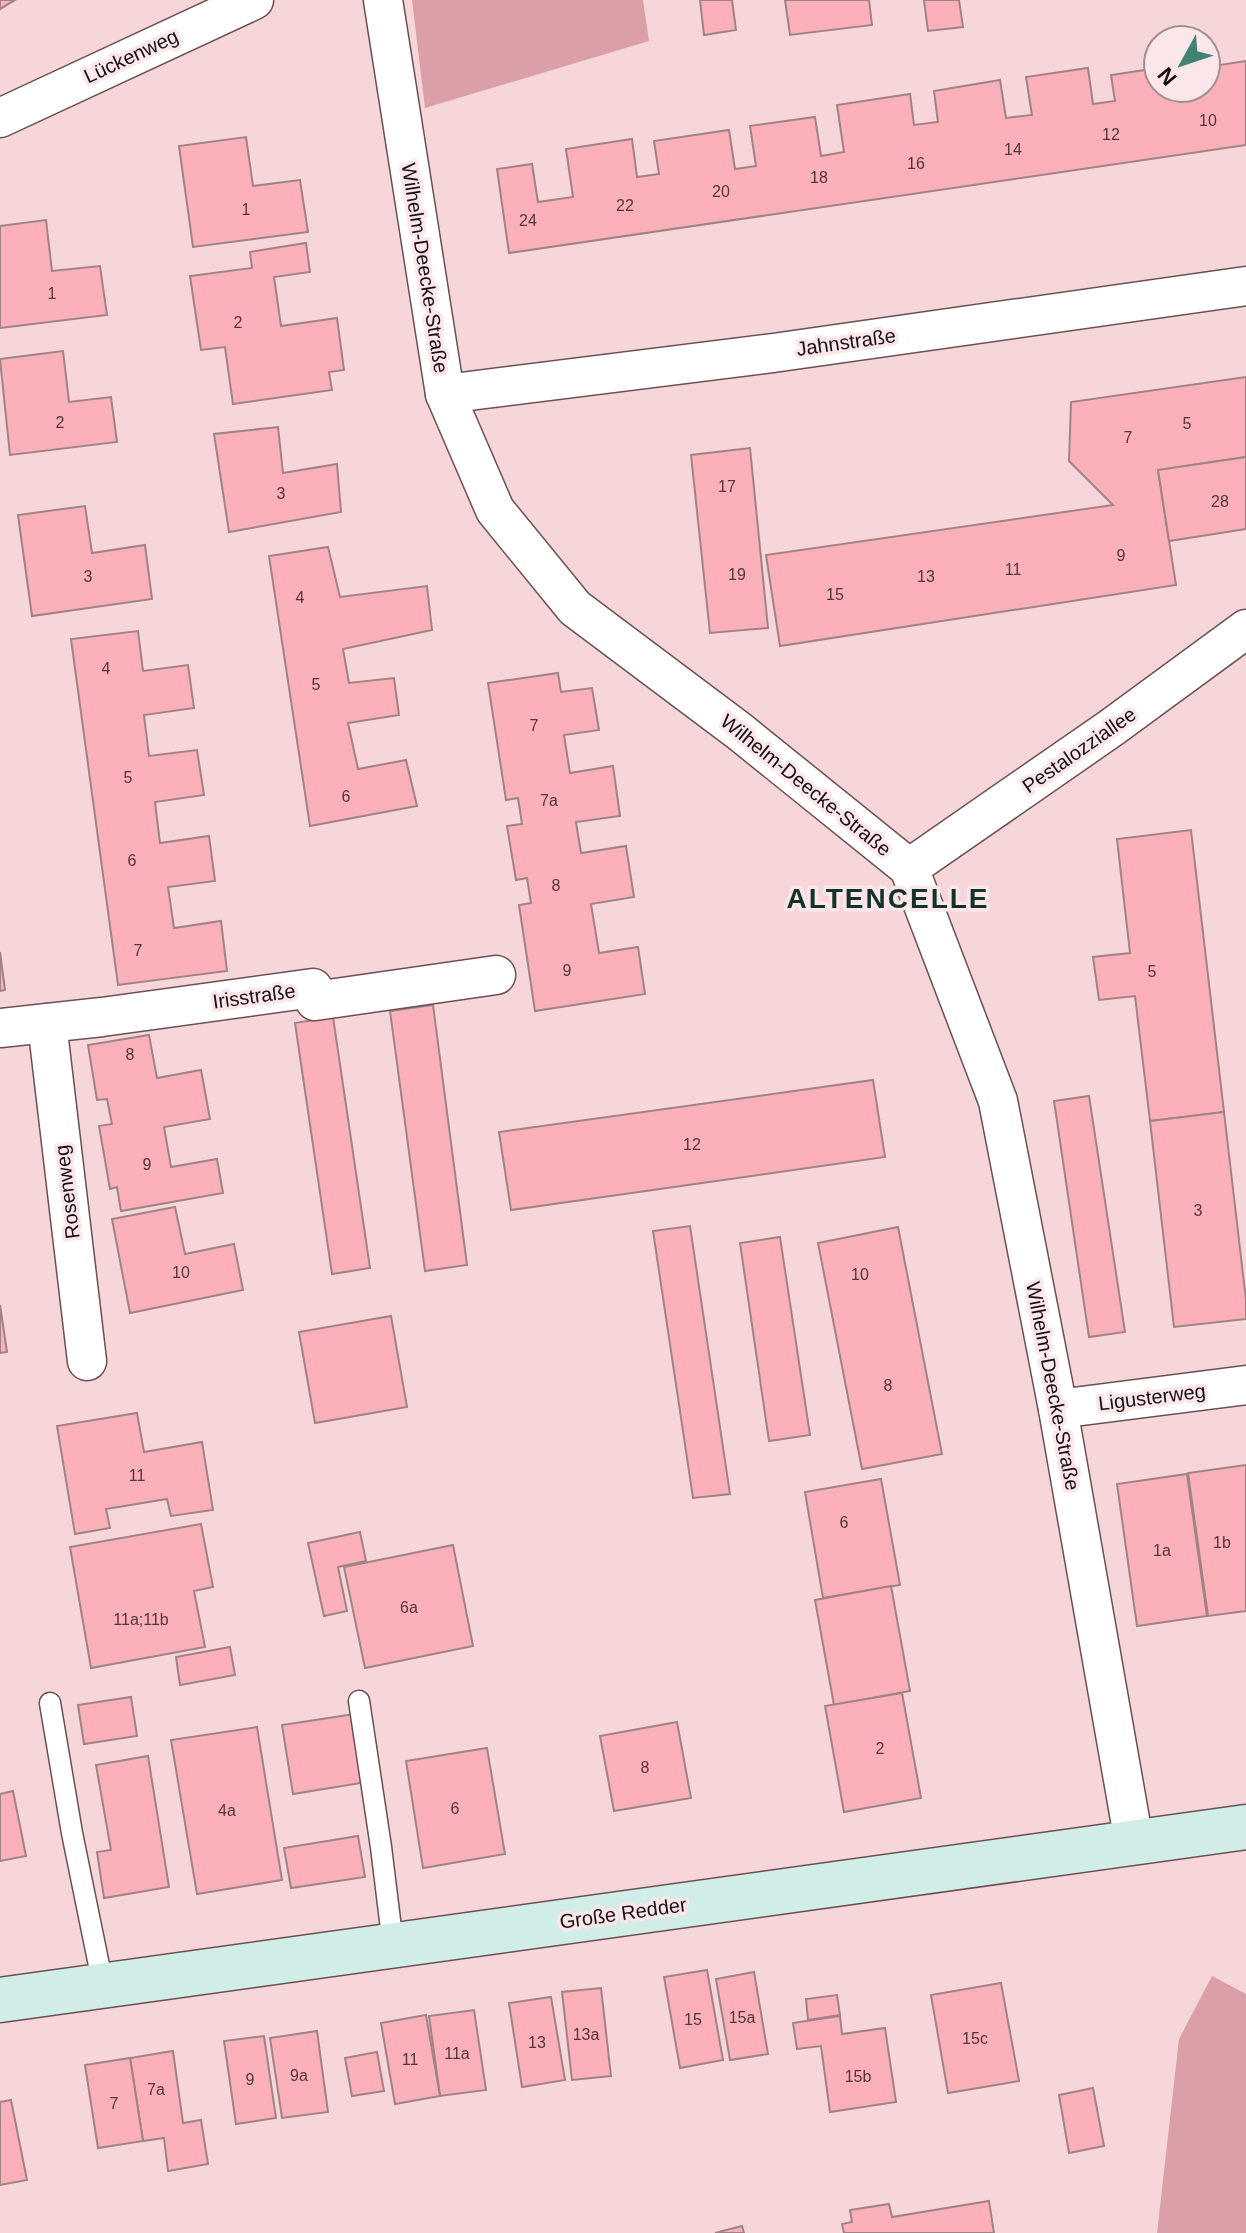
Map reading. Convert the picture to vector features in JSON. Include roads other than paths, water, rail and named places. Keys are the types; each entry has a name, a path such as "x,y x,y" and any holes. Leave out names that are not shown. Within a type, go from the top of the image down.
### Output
{"street":[{"name":"Lückenweg","path":"3,110 254,0"},
{"name":"Wilhelm-Deecke-Straße","path":"383,0 445,394 495,510 575,608 739,731 909,868 998,1101 1058,1409 1134,1842"},
{"name":"Jahnstraße","path":"445,394 773,353 1246,286"},
{"name":"Pestalozziallee","path":"909,868 1111,728 1246,629"},
{"name":"Irisstraße","path":"0,1028 313,988 315,1001 496,975"},
{"name":"Rosenweg","path":"47,1023 87,1361"},
{"name":"Ligusterweg","path":"1058,1409 1246,1385"},
{"name":"Große Redder","path":"0,2000 1246,1827"}],"lane":[{"path":"359,1701 393,1945"},
{"path":"50,1703 103,1985"}],"district":[{"name":"ALTENCELLE","path":"888,898"}]}
